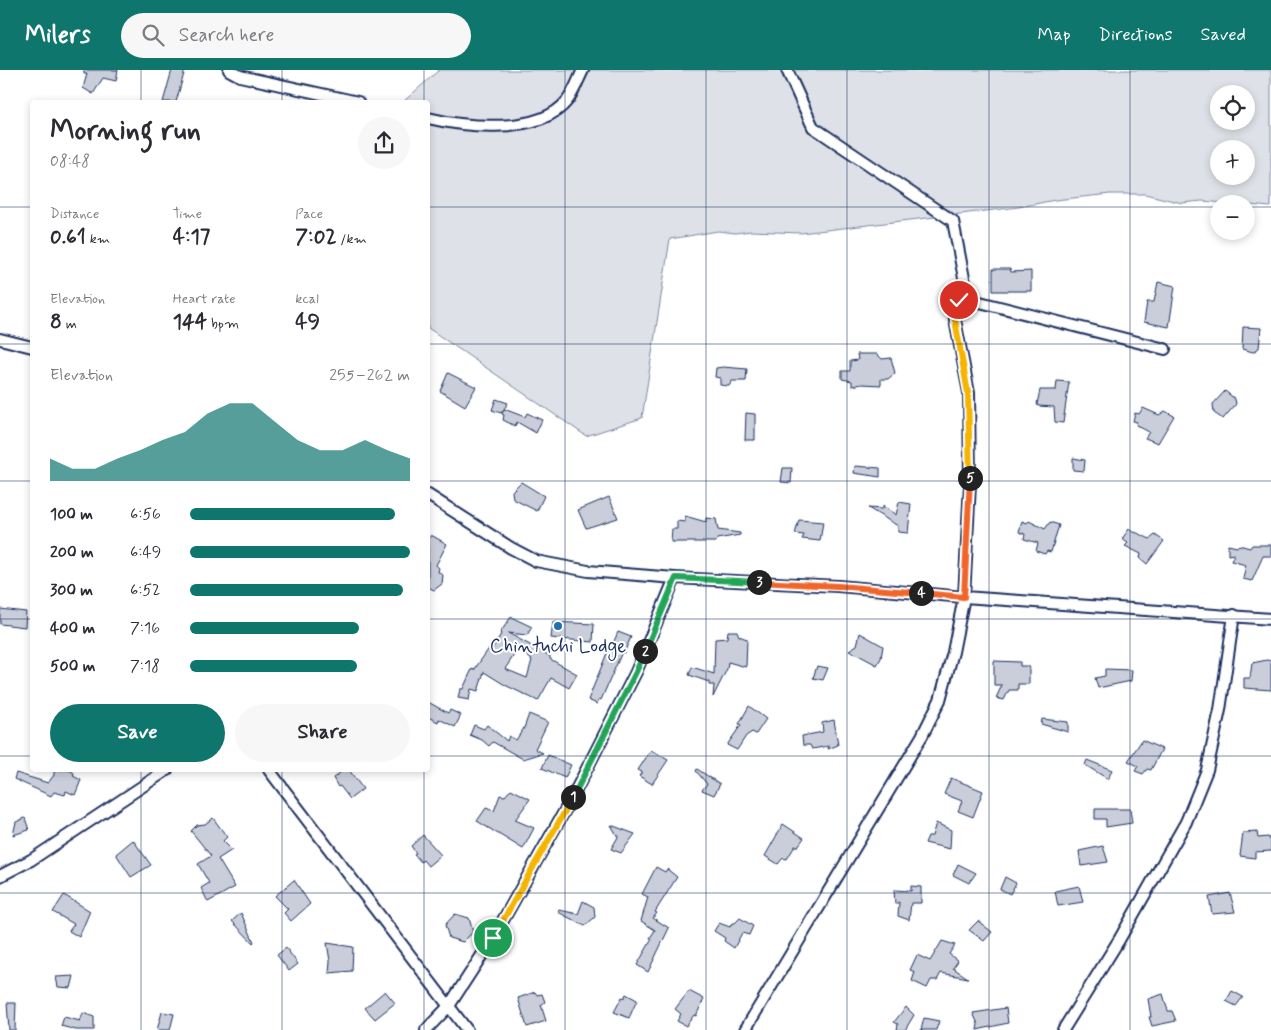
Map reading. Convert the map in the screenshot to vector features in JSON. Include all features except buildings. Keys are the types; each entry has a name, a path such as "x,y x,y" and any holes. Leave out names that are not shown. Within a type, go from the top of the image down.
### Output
{"street":[{"path":"229,70 240,76 349,100"},
{"path":"430,118 500,126 530,123 548,115 567,101 583,70"},
{"path":"787,70 813,127 953,221 968,299"},
{"path":"745,1030 922,736 940,700 953,652 964,597 970,484 968,393 955,320 955,306 959,300 968,299 1165,348"},
{"path":"0,339 30,346"},
{"path":"430,496 511,548 536,561 588,571 676,578 838,586 964,597 1271,618"},
{"path":"426,1030 449,1006 493,938 573,796 636,672 676,578"},
{"path":"1063,1030 1119,940 1186,822 1207,770 1220,710 1234,616"},
{"path":"0,876 31,860 164,772"},
{"path":"271,772 467,1030"}],"shaded area":[{"path":"439,70 1271,70 1271,207 1255,206 1255,195 1210,195 1210,202 1182,203 1145,194 1110,194 1055,200 1019,207 801,233 751,231 735,233 718,231 670,239 642,418 586,436 430,329 430,100 405,100"}],"place":[{"name":"Chintuchi Lodge","path":"558,626"}],"route":[{"path":"493,938 573,796 636,672 676,578 838,586 964,597 970,484 968,393 955,320 955,306 959,300"}]}
